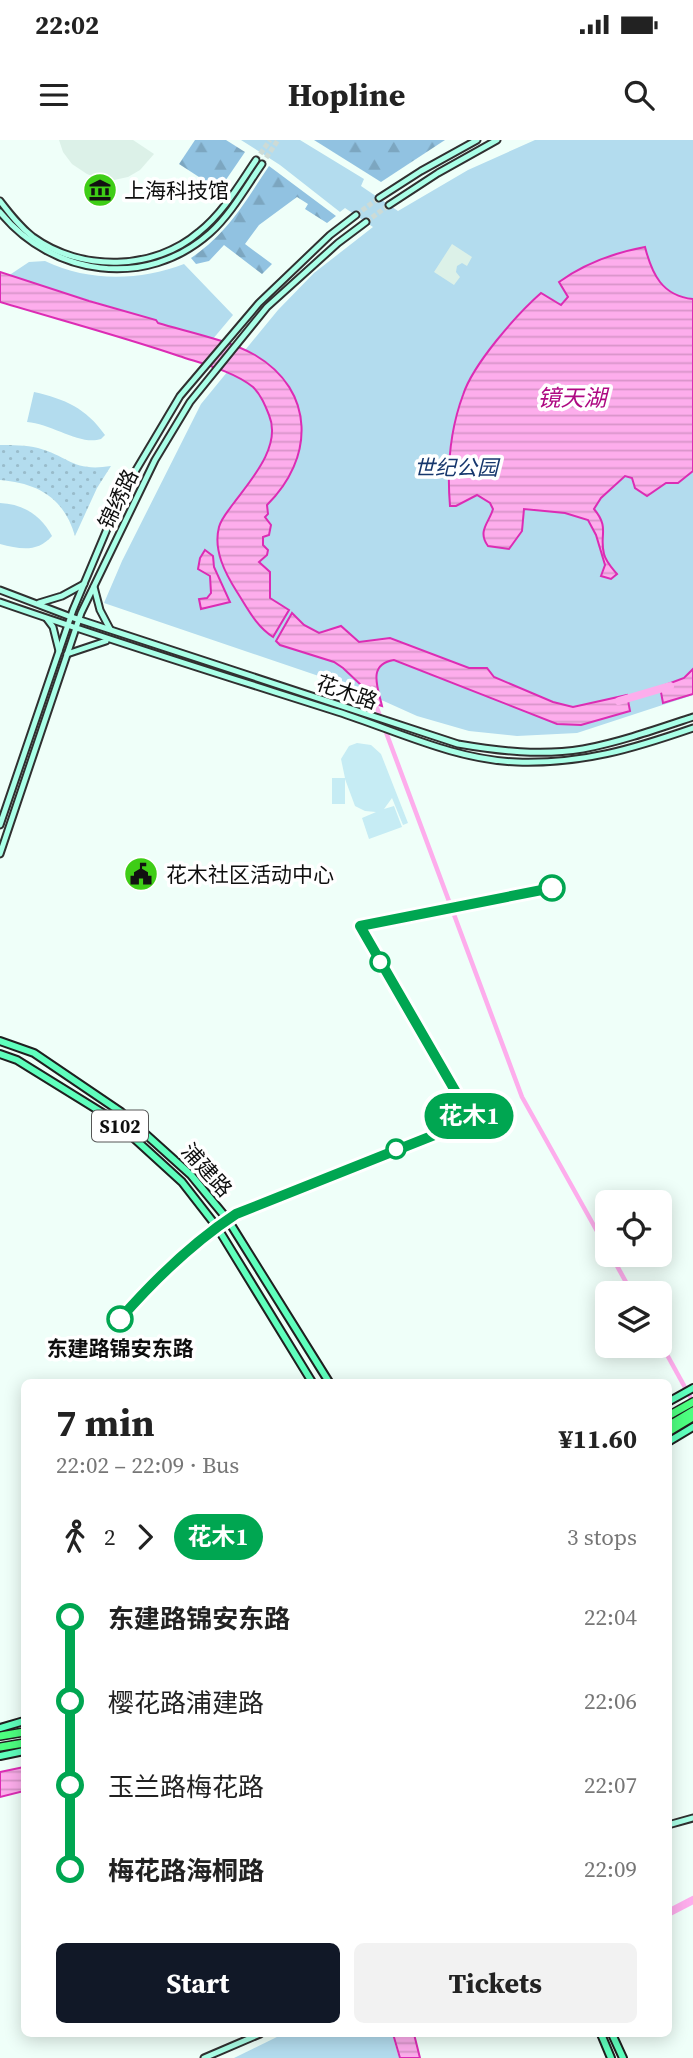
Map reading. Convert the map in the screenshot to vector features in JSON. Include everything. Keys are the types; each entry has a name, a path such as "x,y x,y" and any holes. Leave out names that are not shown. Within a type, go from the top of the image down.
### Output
{"highway":[{"path":"672,1427 693,1400"},
{"path":"672,1423 687,1410"},
{"path":"0,1736 21,1732"},
{"path":"0,1747 21,1744"}],"main road":[{"path":"379,198 477,140"},
{"path":"389,205 438,173 497,140"},
{"path":"0,212 31,242 90,267 123,268 155,263 180,254 204,238 221,221 259,162"},
{"path":"0,201 34,237 63,256"},
{"name":"锦绣路","path":"0,854 63,653 71,617 116,510 136,470 180,396 227,341 288,273 356,215"},
{"name":"锦绣路","path":"0,825 63,653 155,460 190,402 267,307 338,243 366,222"},
{"path":"39,603 62,596 84,584"},
{"path":"94,587 100,610 110,629"},
{"name":"花木路","path":"0,590 71,617 458,744 514,752 581,749 621,740 693,717"},
{"name":"花木路","path":"0,602 109,640 465,754 514,762 582,759 626,751 693,728"},
{"path":"47,618 63,653 109,640"},
{"name":"浦建路","path":"0,1041 34,1053 121,1112 191,1175 228,1220 327,1379"},
{"name":"浦建路","path":"0,1054 17,1060 114,1120 182,1182 217,1227 310,1379"},
{"path":"687,1410 693,1388"},
{"path":"672,1440 693,1427"},
{"path":"0,1728 21,1722"},
{"path":"0,1756 21,1752"},
{"path":"672,1824 693,1818"},
{"path":"204,2058 253,2037"},
{"path":"602,2037 611,2058"},
{"path":"613,2037 623,2058"}],"green space":[{"path":"195,140 226,140 245,152 219,190 179,164"},
{"name":"世纪公园","path":"241,140 300,140 364,179 361,186 398,211 468,170 535,140 693,140 693,695 577,733 517,736 469,731 417,716 357,689 104,603 122,561 201,404 278,310 314,273 373,227 345,208 340,212 280,165"},
{"path":"314,140 445,140 381,182"},
{"path":"269,166 336,216 327,223 305,209 308,204 297,197 259,225 245,244 272,264 262,274 224,245 209,261 196,264 191,258 226,227"},
{"path":"45,261 79,273 114,277 149,274 184,264 233,315 212,340 8,276 29,262"},
{"path":"34,392 74,406 90,418 105,435 101,439 85,440 27,422"},
{"path":"0,445 38,448 88,467 111,466 97,488 75,536 64,512 48,495 26,485 0,480"},
{"path":"0,503 24,508 42,522 52,536 34,547 21,548 0,544"},
{"path":"277,2037 393,2037 399,2058 234,2058"}],"shaded area":[{"path":"59,140 133,140 154,154 140,170 128,177 99,179 72,164 63,152"},
{"path":"452,244 472,257 467,266 462,263 457,266 456,272 460,277 454,285 434,272"},
{"path":"357,743 371,745 381,754 408,823 403,825 392,798 384,809 394,806 402,827 369,839 362,818 376,812 355,806 345,779 345,804 332,804 332,778 345,778 341,759 349,746"}],"water":[{"name":"镜天湖","path":"645,247 660,282 673,293 693,299 693,471 678,483 666,483 647,496 635,488 632,478 625,476 601,498 594,509 602,521 605,557 617,574 611,579 601,576 605,565 596,535 588,520 565,513 524,509 522,531 509,549 488,546 484,531 493,509 490,503 477,495 456,506 450,506 449,464 452,436 468,383 497,340 541,293 561,305 568,297 559,282 600,260"},
{"path":"0,272 233,345 255,355 275,370 289,387 298,406 302,426 300,447 294,467 267,505 268,514 265,517 271,525 269,535 263,537 263,545 268,550 267,555 259,562 270,572 270,598 289,610 273,637 257,622 233,585 221,561 218,544 221,521 263,462 271,439 269,415 258,393 245,381 218,368 0,302"},
{"path":"205,550 213,556 214,567 230,602 201,609 199,599 207,598 211,593 210,576 198,569"},
{"path":"292,613 304,625 319,633 341,626 359,642 390,638 469,668 487,668 494,677 553,702 573,707 627,695 630,711 581,725 557,724 394,660 380,666 377,672 382,706 369,702 360,684 334,662 280,645 276,641"},
{"path":"693,669 693,694 663,703 660,687 684,678"},
{"path":"21,1768 21,1792 0,1797 0,1772"},
{"path":"394,2037 415,2037 420,2058 400,2058"}],"waterway":[{"path":"619,701 670,686"},
{"path":"374,700 522,1097 595,1228"},
{"path":"618,1267 625,1281"},
{"path":"669,1358 693,1402"},
{"path":"672,1911 693,1900"}],"tunnel":[{"path":"256,160 270,140"},
{"path":"262,164 278,140"},
{"path":"356,215 379,198"},
{"path":"366,222 389,205"}],"bus line":[{"name":"花木1","path":"120,1319 158,1277 207,1234 236,1214 472,1120 360,926 552,888"}],"place":[{"name":"上海科技馆","path":"100,190"},
{"name":"花木社区活动中心","path":"141,874"},
{"name":"东建路锦安东路","path":"120,1319"}]}
